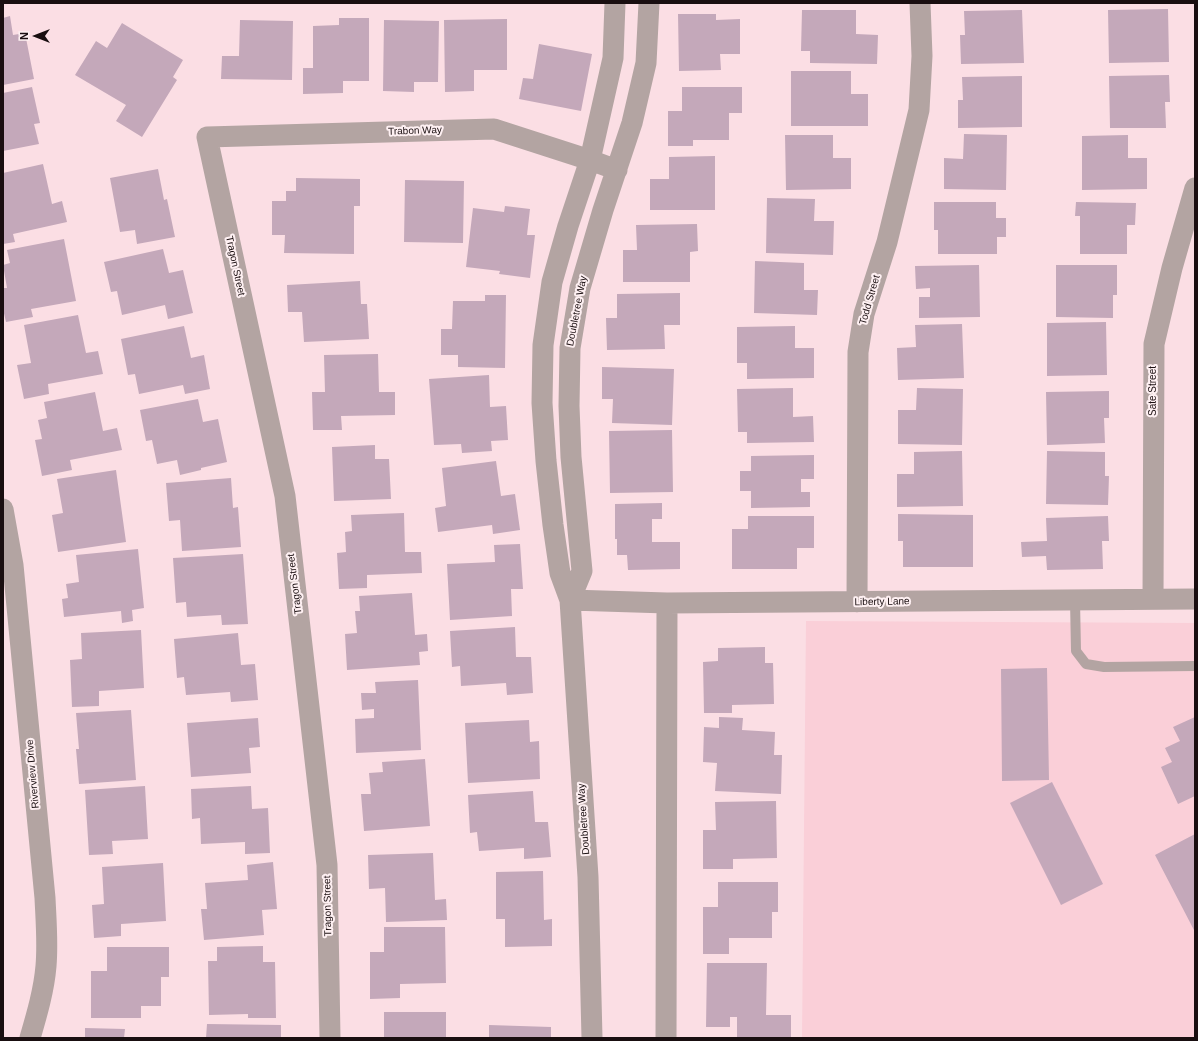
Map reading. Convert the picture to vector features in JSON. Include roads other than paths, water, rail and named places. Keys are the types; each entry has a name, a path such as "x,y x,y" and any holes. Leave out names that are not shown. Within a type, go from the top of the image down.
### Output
{"street":[{"name":"Doubletree Way","path":"592,1038 588,877 570,600 560,573 546,461 542,403 543,345 552,282 568,226 590,160 613,58 615,3"},
{"name":"Doubletree Way","path":"570,600 582,571 571,457 569,406 570,348 580,288 632,123 646,63 649,3"},
{"name":"Todd Street","path":"857,602 858,352 864,314 887,242 919,110 922,56 920,3"},
{"name":"Trabon Way","path":"207,137 494,129 617,170"},
{"name":"Tragon Street","path":"207,137 285,496 327,864 330,1038"},
{"name":"Sate Street","path":"1153,599 1154,344 1172,268 1195,188"},
{"name":"Riverview Drive","path":"3,509 13,565 47,931 46,966 40,1003 30,1038"},
{"name":"Liberty Lane","path":"570,600 667,604 1195,599"},
{"path":"666,1038 667,604"}],"lane":[{"path":"1075,600 1076,651 1086,664 1104,667 1195,666"}]}
